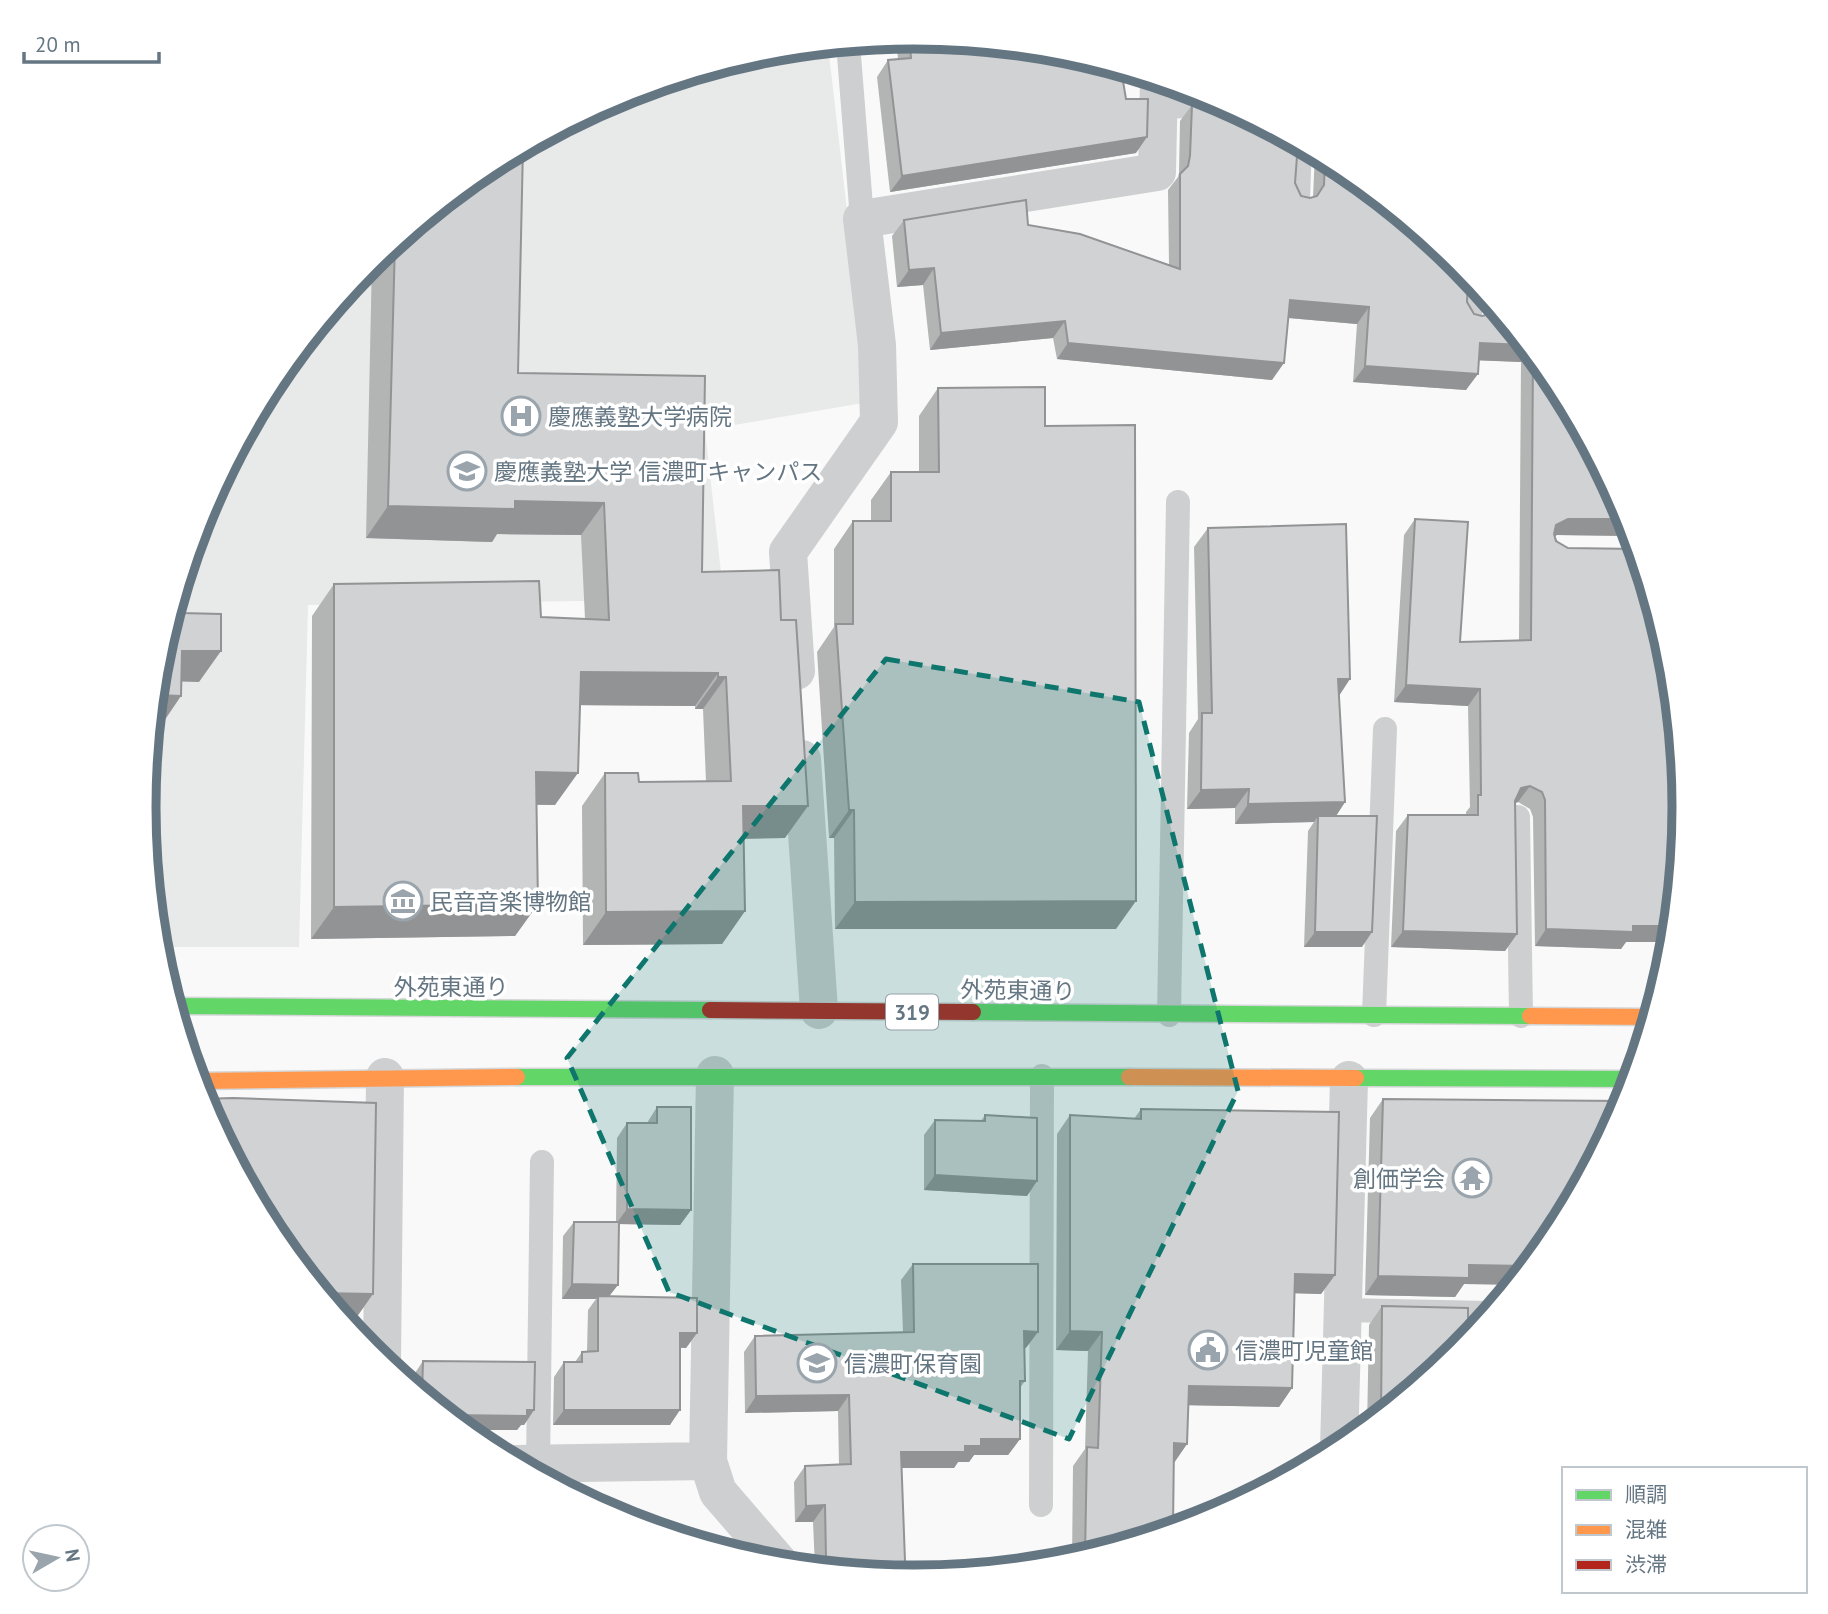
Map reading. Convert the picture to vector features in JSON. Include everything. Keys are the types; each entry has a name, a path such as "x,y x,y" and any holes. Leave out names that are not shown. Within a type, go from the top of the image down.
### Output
{"main road":[{"name":"外苑東通り","path":"183,1006 1642,1017"},
{"path":"208,1081 715,1075 1349,1080 1621,1079"}],"street":[{"path":"819,1010 789,552 879,422 877,345 862,219 1157,172 1158,93"},
{"path":"715,1075 708,1461 718,1492 768,1550"},
{"path":"382,1347 385,1077"},
{"path":"1339,1434 1349,1080"},
{"path":"548,1470 708,1461"}],"lane":[{"path":"849,52 862,219"},
{"path":"1158,93 1178,97"},
{"path":"1298,200 1300,155"},
{"path":"1469,318 1470,292"},
{"path":"1169,1014 1178,502"},
{"path":"1374,1015 1385,729"},
{"path":"1518,817 1521,1016"},
{"path":"1041,1505 1042,1076"},
{"path":"542,1162 548,1470"},
{"path":"1342,1310 1479,1313"}],"highlighted area":[{"path":"886,659 1139,702 1238,1091 1069,1439 669,1292 567,1058"}],"shaded area":[{"name":"慶應義塾大学 信濃町キャンパス","path":"829,54 869,402 705,430 724,599 308,605 299,947 170,947 162,906 158,857 156,807 162,708 182,611 196,563 214,517 258,428 284,386 344,307 414,237 493,177 579,127 670,89 766,64"}],"building":[{"path":"910,49 914,49 1013,55 1123,79 1126,99 1148,99 1147,137 902,176 888,60 911,58"},
{"path":"1192,105 1198,105 1249,127 1297,154 1295,183 1301,196 1317,196 1324,185 1325,171 1375,206 1414,237 1450,271 1467,289 1467,302 1474,314 1490,314 1514,344 1480,343 1478,374 1365,366 1369,307 1290,300 1284,363 1068,343 1065,321 941,333 934,268 909,270 904,220 1026,200 1028,225 1080,234 1180,269 1180,174 1188,166 1190,156"},
{"path":"523,159 518,373 705,376 702,572 779,570 781,620 796,620 808,806 743,806 745,911 606,912 605,773 638,773 639,782 731,781 726,677 718,677 718,673 581,672 578,773 536,772 538,904 334,907 334,584 539,581 541,617 609,620 604,503 515,501 515,509 388,506 395,255 453,206"},
{"path":"1533,371 1570,428 1594,472 1615,519 1568,519 1556,525 1556,541 1568,548 1626,549 1646,611 1666,708 1670,757 1670,857 1662,926 1633,926 1633,932 1546,929 1545,800 1542,792 1530,786 1521,788 1515,801 1517,934 1403,931 1408,815 1478,815 1478,795 1481,795 1480,689 1406,685 1415,519 1468,522 1460,642 1531,640"},
{"path":"1045,387 1045,426 1135,425 1136,901 855,902 854,810 849,810 836,624 853,624 853,521 891,521 891,472 939,472 938,388"},
{"path":"1346,524 1350,679 1338,679 1345,802 1248,804 1249,789 1201,790 1202,713 1212,713 1208,528"},
{"path":"182,611 182,613 221,614 221,651 182,651 181,696 164,695"},
{"path":"158,755 157,834 156,807"},
{"path":"1318,816 1377,816 1372,932 1315,932"},
{"path":"215,1099 376,1103 373,1294 333,1293 284,1228 258,1186"},
{"name":"創価学会","path":"1383,1099 1612,1101 1570,1186 1517,1266 1469,1265 1469,1278 1378,1276"},
{"path":"657,1107 691,1107 691,1210 627,1209 627,1123 657,1123"},
{"path":"1141,1109 1339,1112 1335,1275 1295,1274 1292,1388 1189,1386 1187,1444 1174,1443 1173,1519 1085,1545 1087,1447 1098,1448 1102,1332 1070,1331 1070,1115 1141,1119"},
{"path":"985,1115 1037,1118 1037,1181 935,1175 935,1120 985,1121"},
{"path":"574,1222 619,1222 618,1285 572,1284"},
{"path":"913,1264 1038,1264 1038,1332 1024,1331 1025,1381 1020,1381 1020,1439 981,1439 981,1446 965,1446 965,1452 901,1452 905,1561 901,1564 827,1560 825,1505 806,1506 805,1466 851,1464 849,1395 756,1396 755,1336 914,1332"},
{"path":"598,1296 697,1298 697,1333 680,1333 680,1410 564,1410 564,1362 582,1362 582,1352 598,1351"},
{"path":"1382,1306 1468,1308 1468,1324 1414,1377 1381,1403"},
{"path":"423,1361 535,1362 534,1410 527,1410 527,1416 463,1415 422,1384"}],"traffic: fast":[{"path":"183,1006 710,1010"},
{"path":"973,1012 1530,1016"},
{"path":"517,1077 1129,1077"},
{"path":"1356,1078 1621,1079"}],"traffic: slow":[{"path":"1530,1016 1642,1017"},
{"path":"208,1081 517,1077"},
{"path":"1129,1077 1356,1078"}],"traffic: jam":[{"path":"710,1010 973,1012"}],"place":[{"name":"慶應義塾大学病院","path":"521,416"},
{"name":"慶應義塾大学 信濃町キャンパス","path":"467,471"},
{"name":"民音音楽博物館","path":"403,901"},
{"name":"創価学会","path":"1472,1178"},
{"name":"信濃町児童館","path":"1208,1350"},
{"name":"信濃町保育園","path":"817,1363"}]}
